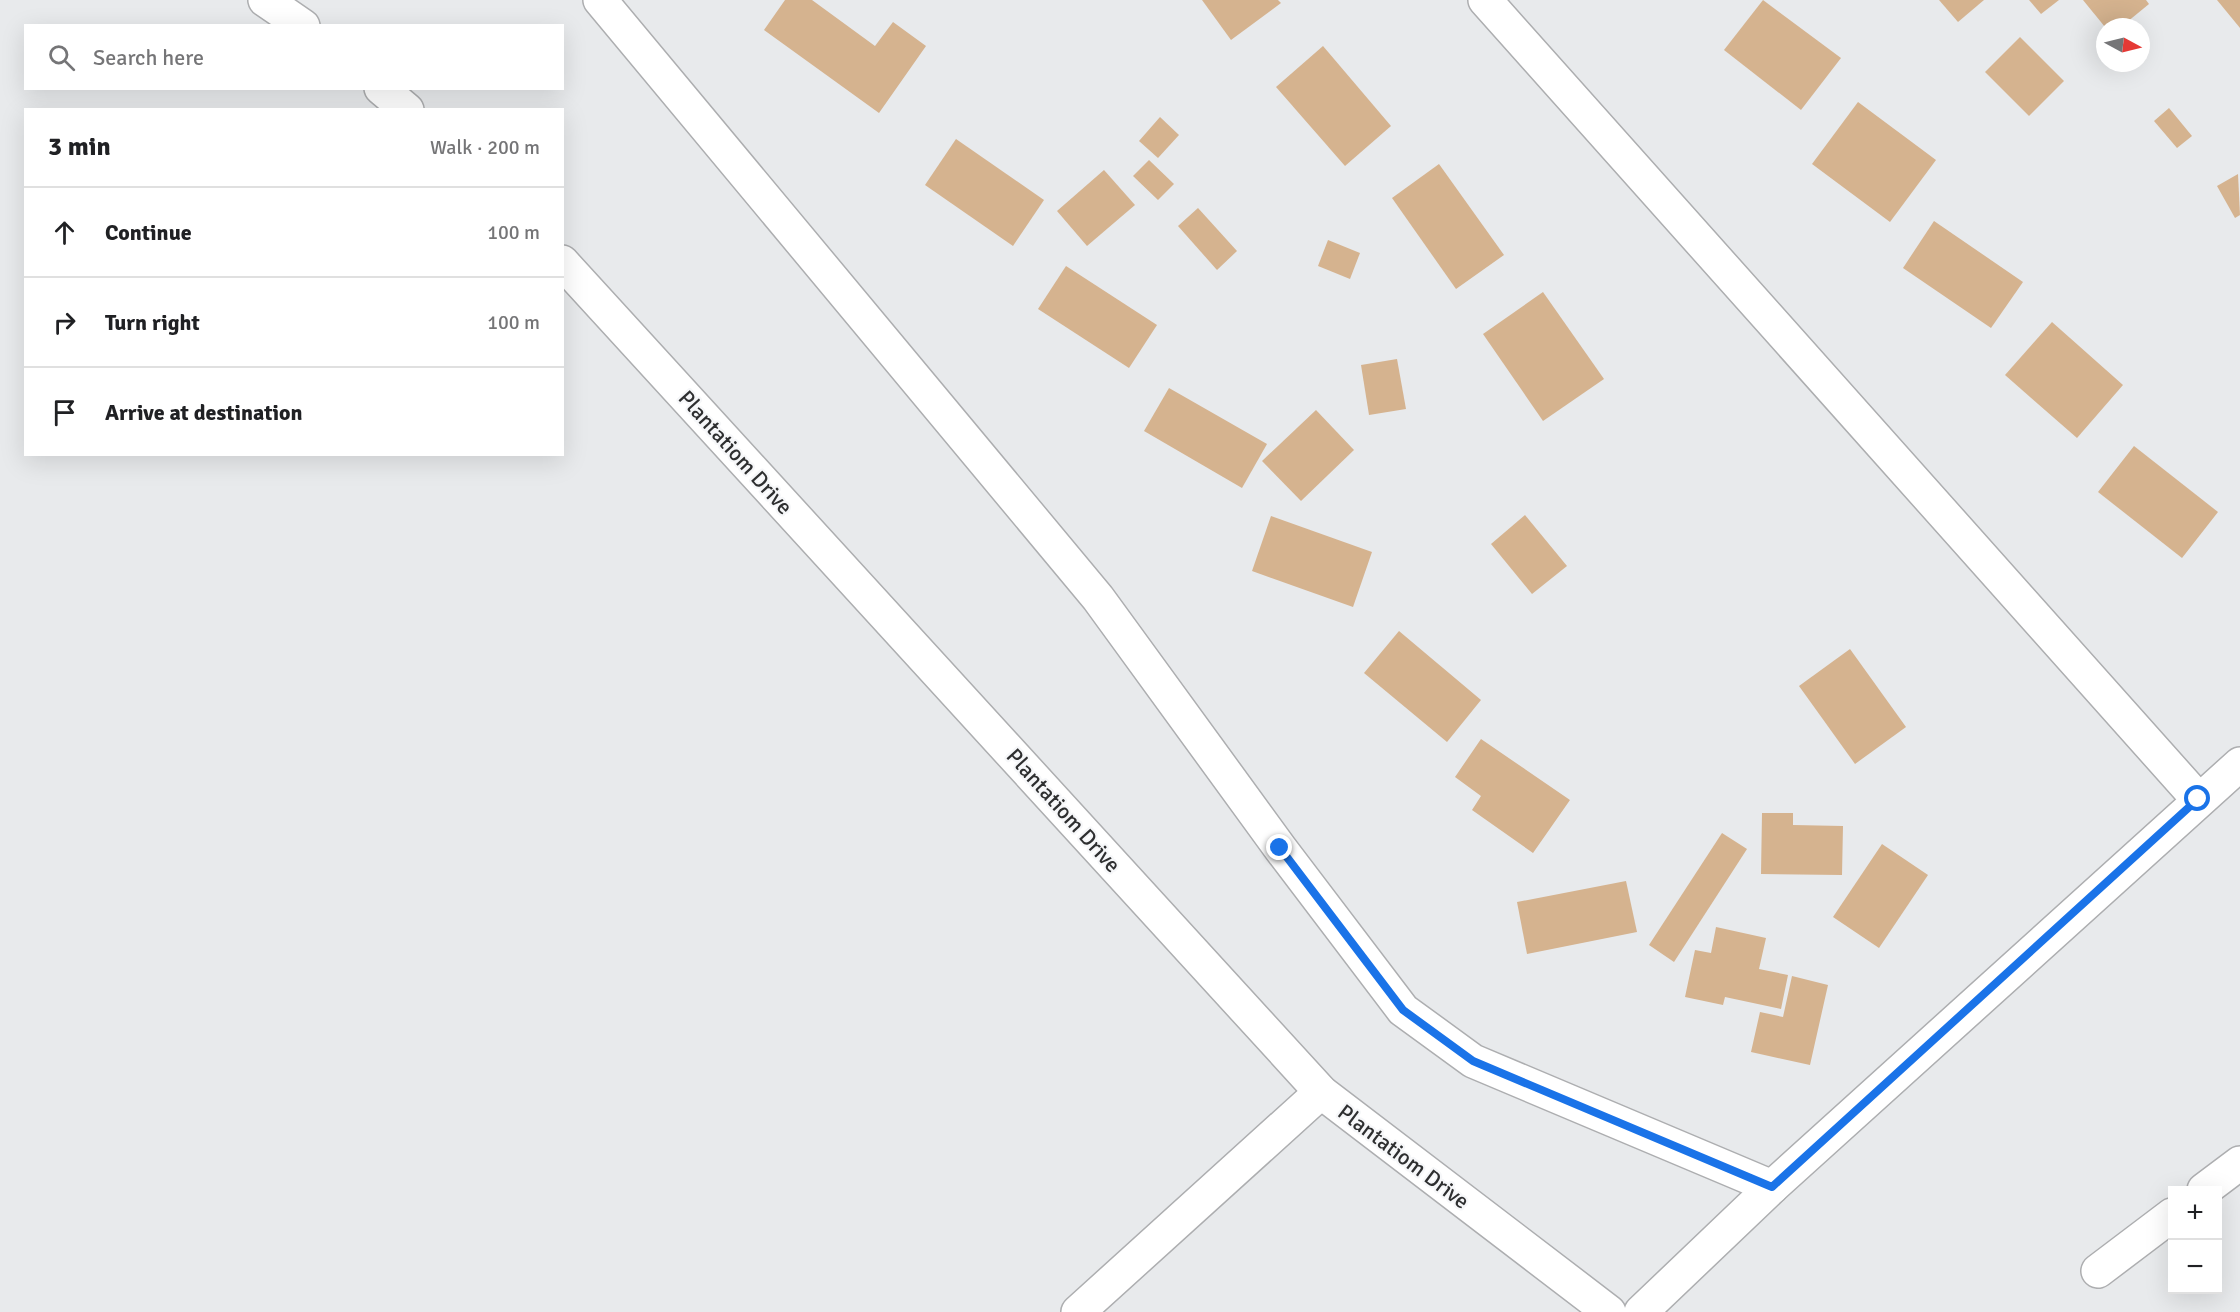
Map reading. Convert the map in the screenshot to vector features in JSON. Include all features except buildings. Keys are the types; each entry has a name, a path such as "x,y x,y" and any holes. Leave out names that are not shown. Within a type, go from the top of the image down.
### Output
{"street":[{"path":"265,0 300,24"},
{"path":"600,0 1098,598 1280,848 1403,1010 1473,1061 1772,1187"},
{"path":"1485,0 2198,799"},
{"path":"383,90 405,108"},
{"name":"Plantatiom Drive","path":"564,264 1321,1092 1609,1312"},
{"path":"1641,1312 1772,1187 2198,799 2240,764"},
{"path":"1078,1312 1321,1092"},
{"path":"2210,1186 2240,1163"},
{"path":"2098,1271 2168,1218"}],"route":[{"path":"1280,848 1403,1010 1473,1061 1772,1187 2198,799"}]}
